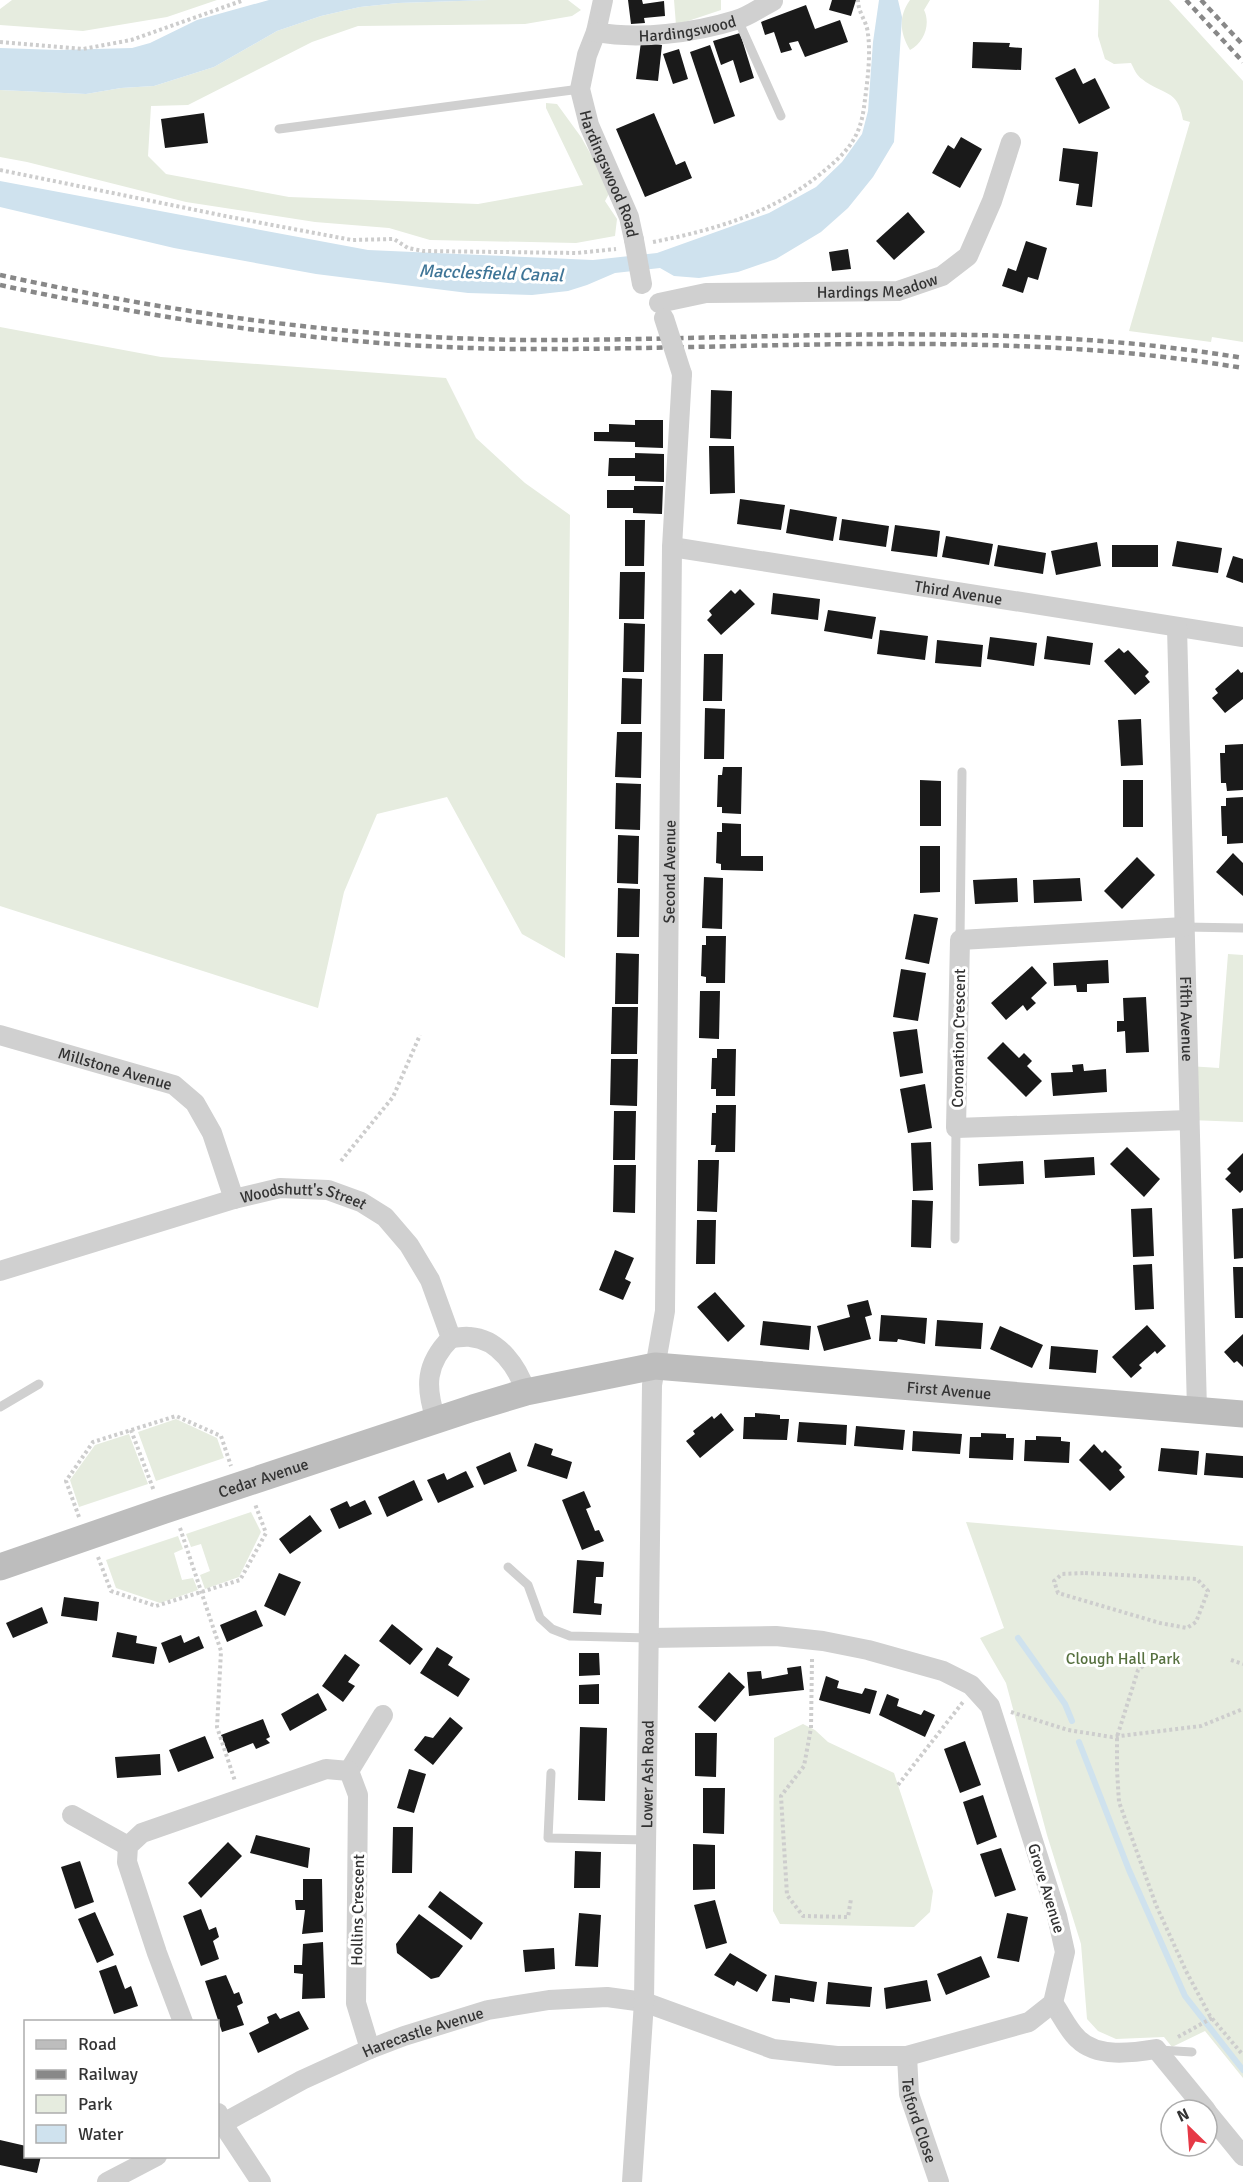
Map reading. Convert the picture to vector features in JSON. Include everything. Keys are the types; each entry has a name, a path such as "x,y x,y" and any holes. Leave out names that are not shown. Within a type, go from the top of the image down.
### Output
{"main road":[{"name":"Cedar Avenue","path":"0,1567 435,1420 525,1392 655,1366"},
{"name":"First Avenue","path":"655,1366 1243,1414"}],"street":[{"name":"Hardingswood Road","path":"603,0 580,89 589,125 629,217 636,243 642,284 662,311 682,374"},
{"name":"Hardingswood","path":"596,32 638,36 700,28 738,20 773,1"},
{"name":"Hardings Meadow","path":"662,311 706,293 898,291 942,276 968,256 992,201 1011,142"},
{"name":"Second Avenue","path":"655,1366 665,1311 672,547 682,374"},
{"name":"Third Avenue","path":"672,547 1243,637"},
{"name":"Fifth Avenue","path":"1177,627 1197,1410"},
{"path":"960,940 1184,927"},
{"name":"Coronation Crescent","path":"960,940 957,1128 1189,1120"},
{"name":"Millstone Avenue","path":"0,1035 174,1085 195,1103 212,1133 234,1199"},
{"name":"Woodshutt's Street","path":"0,1271 234,1199 280,1188 328,1190 361,1202 385,1217 409,1245 430,1280 451,1338"},
{"path":"435,1420 428,1387 430,1370 439,1350 451,1338 471,1336 488,1342 512,1362 521,1378 525,1392"},
{"name":"Lower Ash Road","path":"632,2182 644,2002 652,1385 655,1366"},
{"name":"Grove Avenue","path":"650,1638 776,1636 812,1640 868,1650 943,1671 971,1685 990,1706 1057,1916 1065,1952 1053,2003"},
{"path":"182,2020 127,1862 128,1846 142,1833 326,1769 349,1771 383,1715"},
{"name":"Hollins Crescent","path":"349,1771 358,1795 356,2003 370,2049"},
{"path":"72,1815 128,1846"},
{"name":"Harecastle Avenue","path":"219,2121 370,2049 488,2010 549,2000 607,1997 644,2002"},
{"path":"644,2002 774,2049 837,2056 907,2056 1029,2022 1053,2003 1078,2039 1098,2052 1141,2052 1156,2049 1196,2098"},
{"name":"Telford Close","path":"907,2056 909,2094 939,2182"},
{"path":"219,2121 261,2182"},
{"path":"1219,2127 1243,2156"},
{"path":"107,2182 155,2158"}],"lane":[{"path":"738,20 781,116"},
{"path":"279,129 580,89"},
{"path":"960,940 962,772"},
{"path":"1184,927 1243,928"},
{"path":"955,1239 957,1128"},
{"path":"0,1407 39,1384"},
{"path":"508,1567 528,1585 540,1618 552,1629 570,1636 650,1638"},
{"path":"551,1773 548,1838 647,1840"},
{"path":"1156,2049 1192,2052"}],"path":[{"path":"0,42 83,49 131,40 244,0"},
{"path":"0,170 352,240 394,239 408,248 423,251 578,253 709,229 758,212 789,197 849,149 860,129 867,78 869,36 866,21 858,9 858,0"},
{"path":"341,1161 393,1097 420,1035"},
{"path":"79,1518 66,1481 93,1442 176,1416 221,1436 232,1467"},
{"path":"131,1430 157,1501"},
{"path":"97,1554 111,1591 156,1606 240,1580 266,1533 255,1503"},
{"path":"180,1527 221,1651 217,1727 241,1800"},
{"path":"1085,1573 1197,1579 1208,1591 1196,1622 1187,1628 1160,1623 1058,1593 1054,1581 1062,1574 1085,1573"},
{"path":"812,1640 811,1728 804,1766 781,1796 787,1895 803,1916 848,1917 851,1899"},
{"path":"1231,1660 1243,1664"},
{"path":"1160,1662 1148,1663 1138,1670 1117,1737 1119,1802 1156,1905 1186,1971 1212,2018 1243,2055"},
{"path":"898,1785 963,1704 971,1685"},
{"path":"990,1706 1068,1730 1117,1737 1201,1726 1243,1709"},
{"path":"1156,2049 1212,2018"}],"green space":[{"path":"12,0 217,0 167,17 83,31 0,25 0,9"},
{"path":"568,0 581,10 572,16 525,24 358,26 312,42 188,105 151,106 148,156 166,174 289,197 478,204 583,185 546,108 546,103 557,104 581,137 611,190 605,201 617,219 615,236 576,243 430,240 389,228 315,222 186,202 0,157 0,90 86,94 121,88 154,86 214,67 277,31 321,16 360,7 398,3"},
{"path":"674,0 721,0 721,10 676,25"},
{"path":"910,0 930,0 924,10 927,21 925,33 919,43 910,50 902,31 902,19"},
{"path":"1099,0 1169,0 1243,81 1243,342 1212,337 1211,342 1129,331 1190,122 1183,120 1181,110 1173,97 1140,78 1131,63 1114,64 1105,59 1098,36"},
{"path":"0,327 161,357 446,378 476,438 525,483 570,515 565,958 522,934 447,797 377,814 344,892 318,1008 0,906"},
{"path":"1228,954 1243,955 1243,1122 1189,1120 1188,1066 1219,1068"},
{"path":"176,1419 217,1438 224,1458 156,1481 138,1432"},
{"path":"129,1434 148,1484 79,1507 70,1480 95,1445"},
{"path":"251,1512 261,1532 239,1577 205,1589 200,1575 210,1571 201,1544 191,1547 186,1534"},
{"name":"Clough Hall Park","path":"966,1522 1243,1546 1243,2078 1205,2031 1172,2047 1164,2037 1116,2039 1098,2031 1087,2019 1081,1944 1047,1835 1006,1683 980,1638 1004,1628"},
{"path":"178,1536 183,1549 174,1553 182,1580 193,1578 198,1590 160,1603 116,1588 106,1560"},
{"path":"803,1724 815,1730 828,1742 894,1773 933,1891 930,1912 914,1927 780,1924 773,1911 774,1738"}],"water":[{"path":"269,0 489,0 398,3 360,7 321,16 277,31 214,67 154,86 121,88 86,94 0,90 0,48 59,50 132,48 150,43 197,20"},
{"name":"Macclesfield Canal","path":"879,0 898,0 902,17 894,142 873,177 848,208 821,232 776,259 738,272 699,278 674,276 660,268 615,273 568,291 532,295 468,293 316,274 174,248 0,207 0,181 368,250 593,260 657,253 769,213 816,187 842,162 862,134 868,111 873,42"}],"building":[{"path":"628,0 642,0 643,4 664,1 665,16 644,18 645,23 631,24"},
{"path":"832,0 856,0 851,16 829,10"},
{"path":"806,5 815,29 840,20 848,42 805,57 798,41 789,43 792,50 781,53 774,32 765,35 761,22"},
{"path":"740,33 754,78 740,83 733,60 721,65 713,41"},
{"path":"641,42 662,45 658,81 636,79"},
{"path":"973,42 1010,43 1009,47 1022,48 1021,70 972,68"},
{"path":"710,45 735,116 714,124 690,52"},
{"path":"679,49 688,79 673,84 663,54"},
{"path":"1075,68 1083,84 1095,78 1110,108 1079,124 1055,78"},
{"path":"204,113 208,143 165,148 161,119"},
{"path":"654,113 676,165 685,161 692,178 645,197 616,129"},
{"path":"961,137 982,149 960,188 932,173 948,145 954,149"},
{"path":"1063,148 1098,152 1092,207 1076,205 1079,184 1059,181"},
{"path":"908,212 925,232 894,260 876,241"},
{"path":"1026,241 1047,248 1038,280 1028,277 1023,293 1002,286 1008,268 1016,271"},
{"path":"848,249 851,269 832,271 829,252"},
{"path":"711,390 732,391 731,439 710,438"},
{"path":"635,420 663,420 663,448 635,447 635,442 594,441 594,432 609,432 609,424 635,425"},
{"path":"709,446 734,446 735,493 710,494"},
{"path":"635,453 664,454 664,482 635,481 635,476 608,476 609,458 635,458"},
{"path":"634,486 663,486 662,514 633,513 633,508 607,508 607,490 634,490"},
{"path":"740,499 785,505 781,530 737,524"},
{"path":"790,509 837,517 833,541 786,533"},
{"path":"842,519 889,526 886,547 839,540"},
{"path":"625,520 645,520 644,566 625,566"},
{"path":"895,525 940,531 937,557 891,551"},
{"path":"946,536 993,544 989,565 942,557"},
{"path":"1177,541 1222,548 1218,573 1172,566"},
{"path":"1097,542 1101,566 1056,575 1051,551"},
{"path":"998,545 1046,553 1043,574 994,566"},
{"path":"1112,545 1158,545 1158,567 1112,567"},
{"path":"1233,556 1243,559 1243,583 1226,577"},
{"path":"620,572 645,572 644,619 619,619"},
{"path":"740,589 755,604 721,635 707,620 712,615 709,611 731,590 735,594"},
{"path":"773,593 820,599 818,620 771,614"},
{"path":"828,610 876,617 872,639 824,631"},
{"path":"624,623 645,624 644,672 623,672"},
{"path":"880,630 928,636 925,660 877,654"},
{"path":"1047,636 1093,643 1090,665 1044,659"},
{"path":"990,637 1037,643 1034,666 987,659"},
{"path":"937,640 983,645 981,667 935,663"},
{"path":"1119,648 1124,653 1128,650 1149,672 1145,676 1150,682 1135,695 1104,661"},
{"path":"704,654 723,654 722,701 703,701"},
{"path":"1238,669 1241,673 1243,672 1243,699 1225,713 1212,698 1218,693 1215,689"},
{"path":"622,678 642,679 641,724 621,724"},
{"path":"705,708 725,709 724,759 704,759"},
{"path":"1141,719 1143,765 1121,766 1118,720"},
{"path":"617,732 642,732 641,778 615,777"},
{"path":"1243,744 1243,790 1227,791 1226,783 1221,783 1220,753 1225,753 1225,745"},
{"path":"723,767 742,767 741,814 722,813 722,807 717,807 718,775 722,775"},
{"path":"920,780 941,781 941,826 920,826"},
{"path":"1123,780 1143,780 1143,827 1123,827"},
{"path":"616,783 641,784 640,830 615,829"},
{"path":"1243,797 1243,843 1227,844 1227,836 1222,836 1221,806 1226,806 1226,798"},
{"path":"722,823 741,824 741,856 763,856 763,871 721,870 721,864 716,863 717,832 722,832"},
{"path":"618,835 639,836 638,884 617,883"},
{"path":"920,846 940,846 940,892 920,893"},
{"path":"1233,853 1243,863 1243,896 1216,872"},
{"path":"1137,857 1155,875 1122,909 1104,891"},
{"path":"704,877 723,878 722,929 702,928"},
{"path":"1017,878 1018,902 975,904 973,880"},
{"path":"1080,878 1082,901 1034,903 1033,880"},
{"path":"618,888 640,889 639,937 617,937"},
{"path":"914,914 938,918 929,964 905,959"},
{"path":"706,936 726,936 725,983 706,983 706,977 701,976 702,945 706,945"},
{"path":"616,953 639,954 638,1004 615,1004"},
{"path":"1108,960 1109,983 1087,984 1087,992 1077,992 1076,985 1054,986 1053,963"},
{"path":"1032,966 1047,983 1031,998 1036,1003 1027,1011 1023,1005 1006,1020 991,1003"},
{"path":"901,969 926,973 918,1021 893,1017"},
{"path":"700,991 720,991 719,1039 699,1038"},
{"path":"1146,997 1149,1052 1126,1053 1125,1031 1117,1032 1117,1021 1124,1021 1123,998"},
{"path":"612,1007 638,1007 637,1054 611,1054"},
{"path":"917,1029 923,1073 900,1077 893,1032"},
{"path":"1003,1042 1019,1058 1024,1053 1032,1061 1027,1066 1042,1081 1026,1097 987,1058"},
{"path":"717,1049 736,1049 735,1096 716,1096 716,1089 711,1089 712,1058 717,1058"},
{"path":"611,1059 638,1059 637,1106 610,1105"},
{"path":"1083,1064 1084,1071 1106,1069 1107,1092 1053,1096 1051,1073 1073,1072 1072,1065"},
{"path":"925,1084 932,1128 908,1133 900,1089"},
{"path":"716,1105 736,1105 735,1152 715,1152 716,1145 711,1145 712,1113 716,1113"},
{"path":"614,1111 636,1111 635,1160 613,1160"},
{"path":"931,1142 933,1190 913,1191 911,1143"},
{"path":"1127,1147 1160,1179 1144,1197 1110,1164"},
{"path":"1243,1153 1243,1190 1240,1193 1225,1179 1231,1173 1227,1169"},
{"path":"1094,1157 1095,1175 1045,1178 1044,1160"},
{"path":"698,1160 719,1160 717,1212 697,1211"},
{"path":"1023,1161 1024,1184 979,1186 978,1164"},
{"path":"614,1165 636,1165 635,1213 613,1212"},
{"path":"912,1200 933,1201 931,1248 911,1247"},
{"path":"1152,1208 1154,1256 1133,1257 1131,1209"},
{"path":"1243,1208 1243,1258 1234,1259 1232,1209"},
{"path":"697,1220 716,1220 715,1264 696,1264"},
{"path":"615,1250 634,1258 625,1279 631,1282 623,1300 599,1290"},
{"path":"1152,1264 1154,1309 1135,1310 1133,1265"},
{"path":"1233,1267 1243,1267 1243,1318 1235,1318"},
{"path":"715,1292 745,1326 728,1342 697,1307"},
{"path":"868,1300 872,1315 865,1317 871,1339 824,1351 817,1326 850,1317 847,1305"},
{"path":"881,1315 927,1318 925,1344 898,1339 897,1342 879,1341"},
{"path":"937,1320 983,1323 981,1349 935,1346"},
{"path":"763,1321 811,1326 809,1350 760,1345"},
{"path":"1147,1325 1166,1346 1157,1354 1155,1351 1139,1365 1142,1368 1131,1378 1112,1357"},
{"path":"1000,1326 1043,1345 1032,1368 990,1349"},
{"path":"1243,1334 1243,1367 1237,1361 1234,1363 1224,1352"},
{"path":"1051,1346 1098,1350 1096,1373 1049,1369"},
{"path":"721,1413 734,1430 700,1458 686,1441 695,1434 693,1431 712,1416 714,1419"},
{"path":"755,1413 780,1415 780,1419 789,1419 787,1440 743,1439 744,1417 755,1417"},
{"path":"799,1422 847,1425 846,1445 797,1442"},
{"path":"856,1426 905,1430 903,1450 854,1446"},
{"path":"913,1431 962,1434 960,1454 912,1451"},
{"path":"981,1433 1006,1434 1006,1438 1014,1438 1013,1460 969,1458 970,1437 981,1437"},
{"path":"1036,1436 1061,1437 1061,1441 1070,1442 1069,1463 1024,1461 1025,1440 1036,1440"},
{"path":"535,1443 553,1449 551,1455 572,1462 567,1479 527,1466"},
{"path":"1094,1444 1102,1453 1105,1450 1122,1467 1119,1470 1125,1477 1110,1491 1079,1460"},
{"path":"1161,1448 1199,1451 1197,1475 1158,1471"},
{"path":"510,1452 517,1471 484,1485 476,1467"},
{"path":"1206,1453 1243,1456 1243,1478 1204,1475"},
{"path":"466,1471 474,1487 438,1503 427,1480 444,1473 447,1480"},
{"path":"414,1480 423,1500 387,1517 378,1497"},
{"path":"584,1491 591,1507 586,1509 595,1531 599,1530 604,1541 582,1550 562,1500"},
{"path":"365,1500 372,1514 339,1529 330,1509 347,1501 350,1507"},
{"path":"310,1515 322,1531 290,1554 279,1539"},
{"path":"577,1560 604,1562 603,1577 596,1577 594,1603 602,1604 601,1615 573,1613"},
{"path":"279,1573 301,1582 285,1616 264,1606"},
{"path":"64,1597 99,1602 97,1621 61,1616"},
{"path":"42,1607 48,1623 13,1638 6,1623"},
{"path":"256,1610 263,1626 227,1642 220,1625"},
{"path":"392,1624 423,1649 410,1665 379,1641"},
{"path":"117,1632 137,1636 136,1643 157,1647 154,1664 112,1657"},
{"path":"181,1635 184,1643 199,1636 204,1648 169,1663 161,1643"},
{"path":"437,1647 453,1657 448,1665 470,1679 458,1697 420,1673"},
{"path":"579,1653 599,1653 600,1675 579,1676"},
{"path":"345,1654 360,1665 348,1682 355,1686 343,1702 322,1686"},
{"path":"801,1666 804,1690 749,1696 747,1672 761,1671 762,1679 788,1674 787,1668"},
{"path":"729,1672 745,1687 715,1722 698,1707"},
{"path":"826,1676 839,1681 837,1688 862,1694 865,1688 877,1691 870,1714 819,1700"},
{"path":"599,1684 599,1704 579,1704 579,1685"},
{"path":"318,1693 327,1710 290,1731 281,1714"},
{"path":"887,1694 899,1699 897,1706 921,1715 924,1710 935,1715 925,1737 879,1715"},
{"path":"450,1717 463,1728 433,1765 414,1750 425,1736 433,1738"},
{"path":"263,1719 270,1737 266,1739 270,1743 256,1749 253,1743 228,1753 221,1735"},
{"path":"580,1727 607,1728 605,1801 578,1800"},
{"path":"695,1733 717,1733 716,1777 695,1776"},
{"path":"205,1736 214,1758 178,1772 169,1750"},
{"path":"965,1741 981,1785 960,1793 944,1749"},
{"path":"160,1754 161,1775 117,1778 115,1757"},
{"path":"409,1769 426,1774 414,1813 397,1808"},
{"path":"703,1788 725,1788 724,1834 703,1833"},
{"path":"983,1795 997,1837 977,1845 963,1802"},
{"path":"393,1827 413,1827 412,1873 392,1873"},
{"path":"256,1835 310,1848 308,1868 250,1853"},
{"path":"228,1842 242,1856 201,1898 188,1883"},
{"path":"693,1844 715,1845 715,1889 693,1890"},
{"path":"1001,1848 1016,1890 995,1897 980,1854"},
{"path":"575,1851 601,1852 600,1888 574,1888"},
{"path":"80,1861 94,1902 75,1909 61,1867"},
{"path":"303,1879 322,1879 323,1932 302,1934 305,1910 296,1910 295,1900 303,1900"},
{"path":"440,1891 483,1923 471,1940 428,1907"},
{"path":"715,1900 727,1943 706,1949 694,1905"},
{"path":"201,1909 209,1930 216,1927 219,1937 213,1941 219,1959 201,1966 183,1916"},
{"path":"95,1912 114,1955 97,1963 78,1919"},
{"path":"579,1913 601,1915 598,1967 575,1966"},
{"path":"1007,1913 1028,1917 1019,1962 997,1958"},
{"path":"419,1914 463,1946 439,1977 431,1979 397,1953 396,1944"},
{"path":"323,1942 325,1998 302,1999 303,1974 294,1973 294,1965 302,1965 303,1944"},
{"path":"554,1948 555,1969 525,1972 523,1950"},
{"path":"730,1953 767,1975 757,1992 737,1981 734,1986 714,1975"},
{"path":"981,1956 990,1977 946,1995 937,1974"},
{"path":"116,1965 125,1989 131,1986 138,2006 114,2014 99,1971"},
{"path":"226,1975 234,1994 239,1992 243,2003 237,2006 244,2025 222,2032 205,1981"},
{"path":"775,1975 817,1982 814,2002 790,1998 790,2003 772,2001"},
{"path":"927,1980 931,2001 886,2009 884,1988"},
{"path":"828,1982 872,1987 870,2007 826,2004"},
{"path":"299,2011 309,2029 258,2053 249,2033 269,2023 267,2017 276,2013 280,2019"},
{"path":"0,2140 24,2146 24,2158 41,2158 37,2173 0,2165"}],"waterway":[{"path":"1018,1638 1065,1704 1072,1721"},
{"path":"1079,1742 1129,1870 1185,1996 1243,2070"}],"railway":[{"path":"1186,0 1243,62"},
{"path":"1201,0 1243,45"},
{"path":"0,275 201,313 337,330 405,335 541,340 805,335 981,335 1156,346 1243,358"},
{"path":"0,285 201,322 269,332 405,345 541,349 892,344 980,345 1156,356 1243,368"}]}
